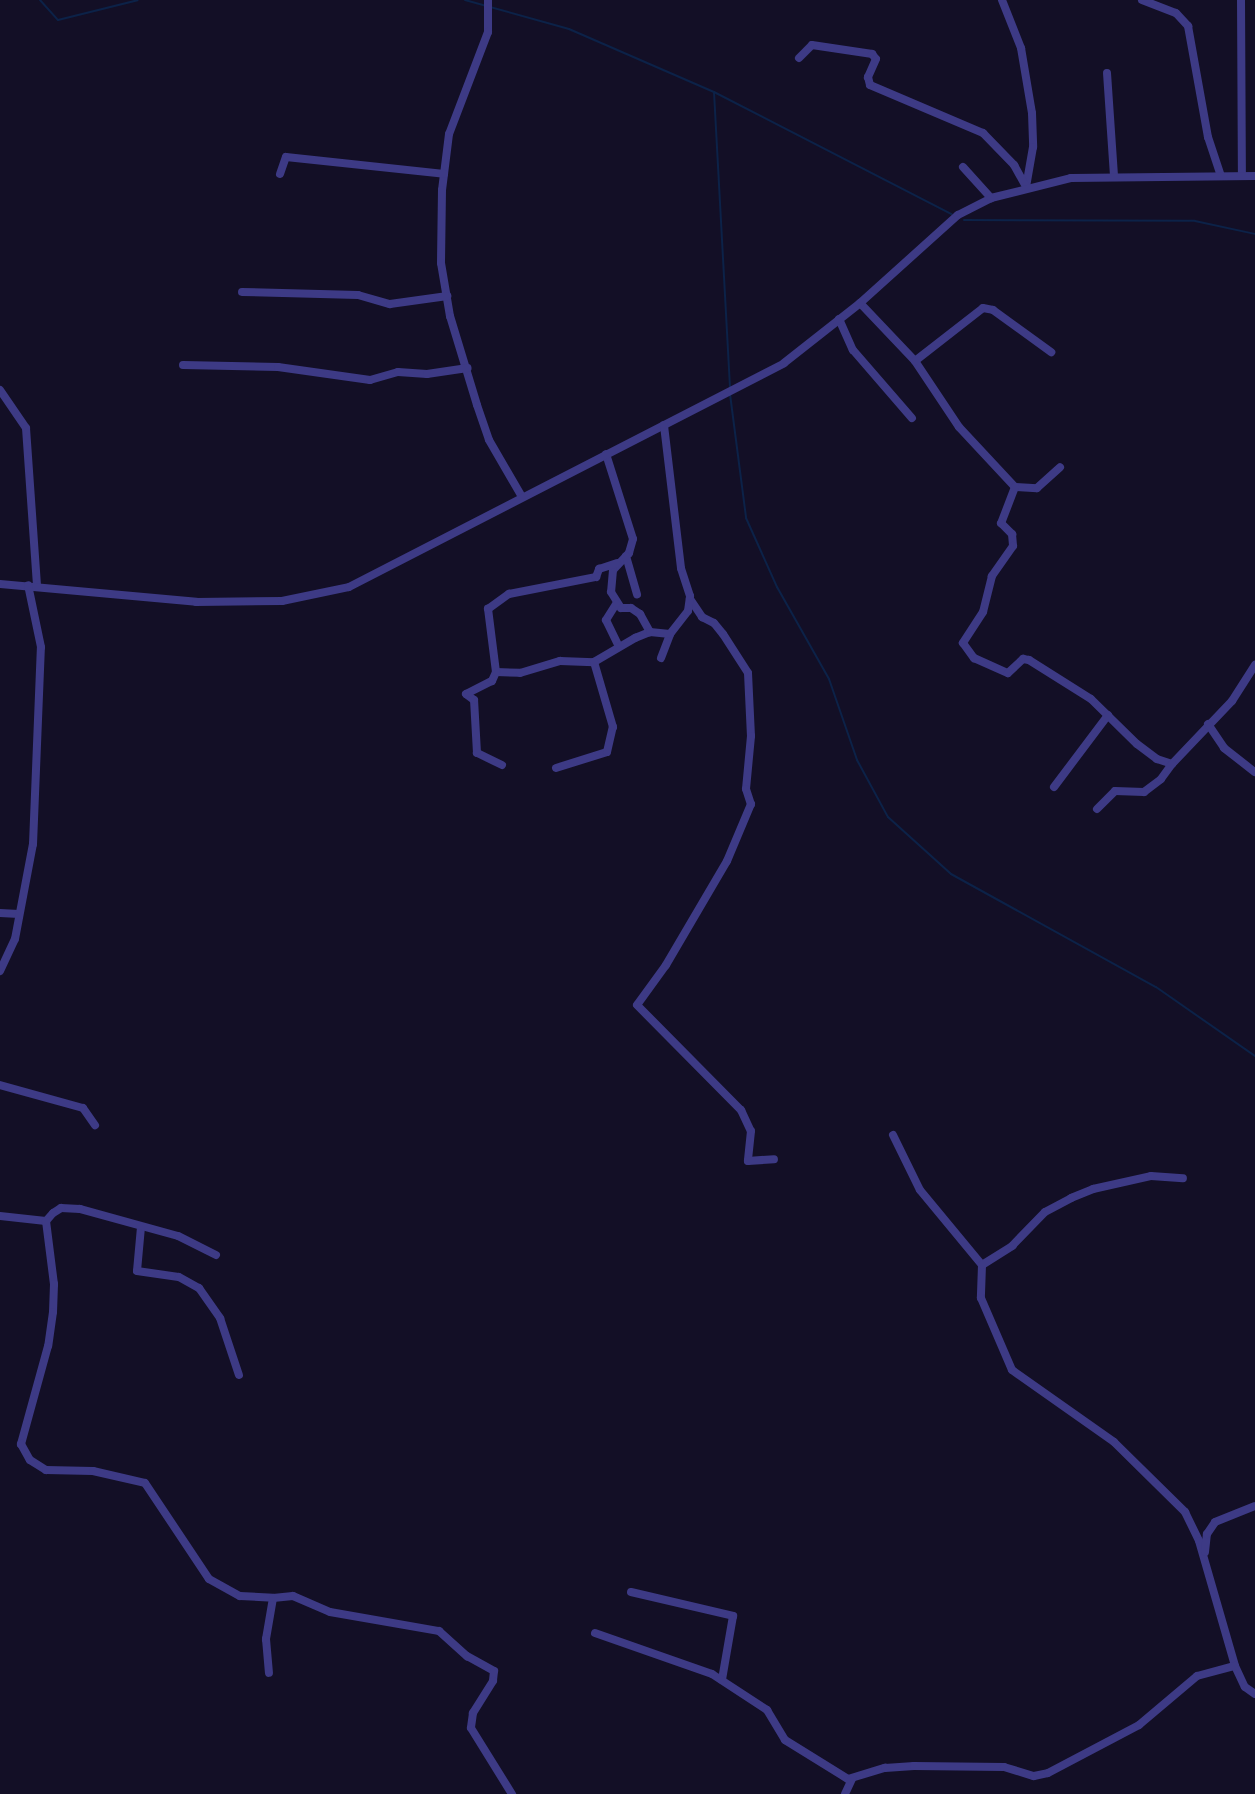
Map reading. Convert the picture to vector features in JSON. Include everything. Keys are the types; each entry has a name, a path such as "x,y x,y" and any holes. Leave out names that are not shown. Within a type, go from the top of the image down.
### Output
{"street":[{"path":"1002,0 1021,48 1032,112 1033,147 1026,187"},
{"path":"1142,0 1176,13 1188,26 1208,137 1221,176"},
{"path":"1241,0 1242,176"},
{"path":"490,2 488,32 460,98 449,134 440,242 447,296 489,440 522,497"},
{"path":"800,58 812,45 872,54 876,59 868,77 870,85 983,133 1014,165 1026,187"},
{"path":"1107,73 1114,176"},
{"path":"280,174 286,157 444,174"},
{"path":"963,167 991,198"},
{"path":"0,584 37,585 196,602 307,598 349,587 383,573 522,497 784,363 860,303 958,215 991,198 1026,187 1071,178 1255,177"},
{"path":"242,292 358,295 390,304 447,296"},
{"path":"860,303 915,361 958,427 1016,487 1037,488 1060,467"},
{"path":"915,361 983,308 993,310 1051,352"},
{"path":"839,319 853,350 912,418"},
{"path":"183,365 278,367 370,381 398,372 427,374 468,368"},
{"path":"0,390 26,428 37,585"},
{"path":"664,425 681,568 690,600 702,617 714,623 723,634 747,673 751,736 746,789 751,804 727,861 666,965 637,1005 741,1110 751,1131 748,1161 774,1159"},
{"path":"502,765 477,753 474,700 466,694 492,681 496,672 488,609 509,594 596,577 599,569 617,563 632,550 631,528 606,454"},
{"path":"1016,487 1001,524 1012,534 1013,546 992,576 983,612 963,644 974,658 1008,673 1023,658 1029,660 1091,699 1137,744 1157,759 1172,764"},
{"path":"626,556 637,594"},
{"path":"617,563 611,592 616,604 640,614 650,632"},
{"path":"0,971 13,947 33,844 32,796 40,719 41,646 28,585"},
{"path":"661,658 670,634 682,622 690,600"},
{"path":"616,604 606,620 618,645"},
{"path":"496,672 520,673 560,661 594,662 618,645 650,632 670,634"},
{"path":"556,768 607,752 613,727 594,662"},
{"path":"1097,809 1114,791 1144,792 1161,779 1208,724 1232,701 1255,665"},
{"path":"1054,787 1108,715"},
{"path":"1208,724 1224,748 1255,772"},
{"path":"0,912 19,914"},
{"path":"0,1085 83,1108 95,1125"},
{"path":"893,1135 920,1190 982,1264 981,1298 1012,1370 1114,1442 1185,1512 1204,1556 1235,1666 1245,1687 1255,1694"},
{"path":"982,1264 1012,1246 1045,1212 1071,1198 1151,1176 1183,1178"},
{"path":"0,1216 46,1221 61,1208 80,1209 178,1236 216,1255"},
{"path":"46,1221 54,1284 53,1312 48,1346 22,1427 21,1444 26,1455 46,1470 93,1470 145,1483 208,1579 240,1596 273,1598 293,1596 330,1612 439,1631 467,1656 494,1671 493,1681 473,1713 471,1728 512,1794"},
{"path":"141,1227 137,1271 179,1277 199,1288 220,1318 239,1376"},
{"path":"1204,1556 1207,1534 1215,1522 1255,1506"},
{"path":"631,1592 733,1616 722,1680"},
{"path":"269,1672 266,1639 273,1598"},
{"path":"595,1633 722,1680 767,1710 785,1740 844,1778 852,1779 885,1768 914,1766 1004,1767 1034,1776 1048,1773 1129,1732 1197,1676 1235,1666"},
{"path":"845,1794 852,1779"}],"waterway":[{"path":"40,0 58,20 138,0"},
{"path":"465,0 569,29 714,92 951,214"},
{"path":"714,92 730,388"},
{"path":"964,220 1195,221 1255,234"},
{"path":"730,394 746,518 777,587 829,679 857,760 888,817 951,874 1156,987 1255,1056"}]}
